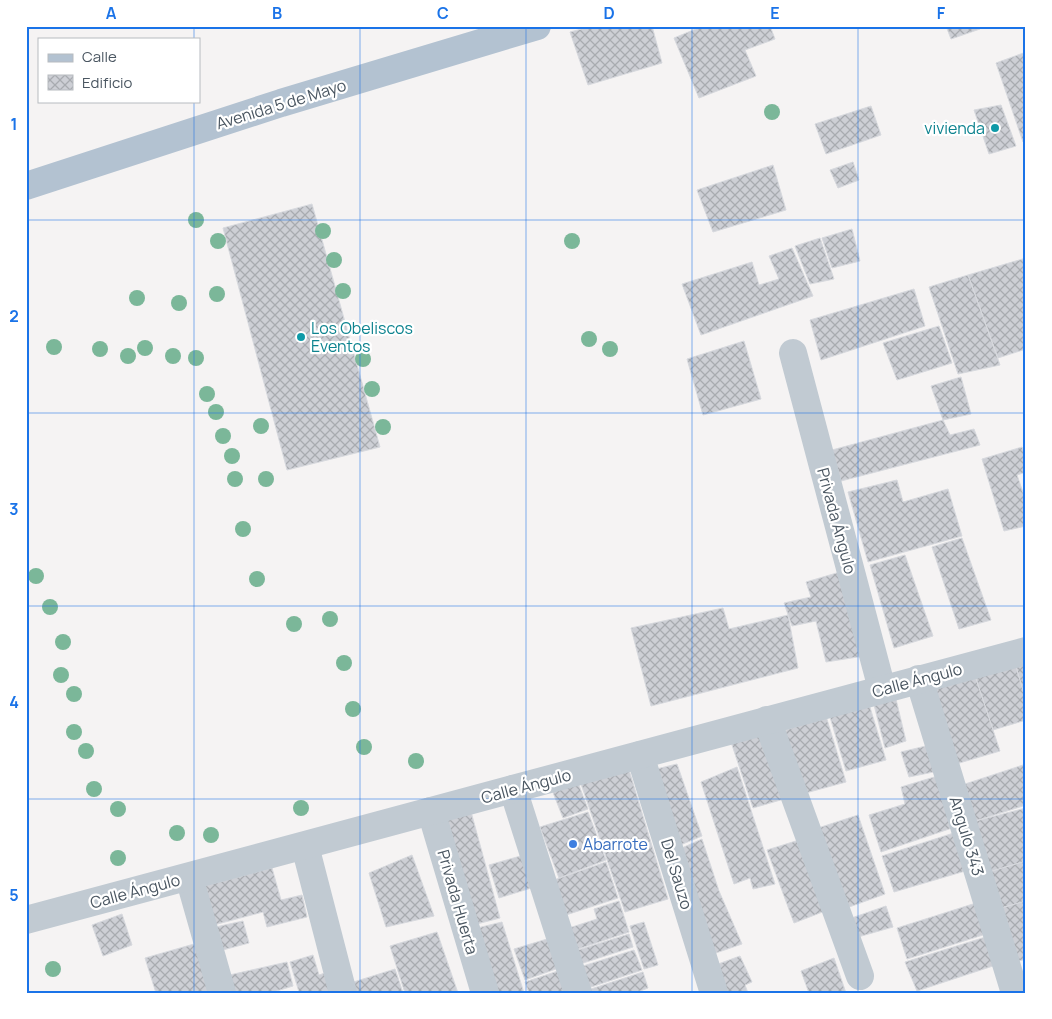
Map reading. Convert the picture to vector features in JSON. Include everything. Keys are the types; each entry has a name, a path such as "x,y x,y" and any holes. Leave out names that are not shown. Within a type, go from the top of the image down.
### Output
{"main road":[{"name":"Avenida 5 de Mayo","path":"26,186 281,103 537,26"}],"street":[{"name":"Privada Ángulo","path":"792,352 882,689"},
{"name":"Calle Ángulo","path":"26,920 1026,650"},
{"name":"Angulo 343","path":"919,680 1015,993"},
{"path":"767,720 860,976"},
{"name":"Del Sauzo","path":"640,755 714,993"},
{"path":"513,789 578,993"},
{"name":"Privada Huerta","path":"431,811 485,993"},
{"path":"305,846 343,993"},
{"path":"189,877 222,993"}],"building":[{"path":"593,26 652,26 662,63 588,85 570,32"},
{"path":"703,26 770,26 775,39 745,50 756,76 699,98 674,38"},
{"path":"946,26 979,26 980,29 951,39"},
{"path":"1026,52 1026,141 1023,142 996,63"},
{"name":"vivienda","path":"1001,105 1016,146 989,154 974,110"},
{"path":"871,106 881,135 826,154 815,124"},
{"path":"853,162 859,180 838,188 830,170"},
{"path":"773,165 786,210 713,232 697,190"},
{"name":"Los Obeliscos Eventos","path":"312,204 380,447 287,470 223,228"},
{"path":"852,229 860,261 832,268 822,238"},
{"path":"820,238 834,279 810,284 795,246"},
{"path":"792,248 813,296 701,335 682,284 752,262 759,285 779,279 769,256"},
{"path":"1026,258 1026,349 998,358 968,275"},
{"path":"968,275 1000,365 958,374 929,287"},
{"path":"914,289 925,326 821,360 810,320"},
{"path":"939,326 952,363 897,380 883,343"},
{"path":"744,341 761,399 703,415 687,359"},
{"path":"961,377 971,414 943,420 931,386"},
{"path":"943,420 950,435 974,429 980,445 841,481 832,450"},
{"path":"1022,447 1026,458 1026,472 1017,475 1026,501 1026,526 1004,531 982,459"},
{"path":"897,480 903,502 948,489 962,536 868,562 848,492"},
{"path":"962,538 991,620 959,629 932,547"},
{"path":"905,555 933,636 894,648 870,565"},
{"path":"840,572 864,656 826,662 816,621 792,626 784,603 811,597 806,582"},
{"path":"723,608 729,629 788,615 798,668 651,706 631,628"},
{"path":"1026,657 1026,701 1014,660"},
{"path":"1014,660 1026,701 1026,720 993,730 974,673"},
{"path":"974,673 1000,751 956,764 929,687"},
{"path":"895,695 906,741 885,748 873,701"},
{"path":"869,704 886,760 846,771 830,717"},
{"path":"826,716 846,782 802,794 781,732"},
{"path":"762,732 784,799 753,808 731,742"},
{"path":"934,744 943,770 909,777 901,752"},
{"path":"677,764 702,836 673,848 648,771"},
{"path":"1026,764 1026,805 972,822 959,786"},
{"path":"737,767 775,884 753,889 750,878 734,884 701,782"},
{"path":"629,770 668,899 625,912 580,781"},
{"path":"941,775 958,826 881,852 869,815 905,804 901,787"},
{"path":"578,783 588,809 563,818 552,790"},
{"path":"470,808 500,918 469,926 437,815"},
{"path":"1026,808 1026,861 989,872 972,822"},
{"name":"Abarrote","path":"588,812 606,860 559,878 540,827"},
{"path":"858,815 885,894 841,910 812,830"},
{"path":"960,831 972,869 894,892 882,856"},
{"path":"702,839 719,891 742,944 707,956 673,852"},
{"path":"799,840 825,911 794,923 767,850"},
{"path":"531,853 541,885 499,898 489,865"},
{"path":"412,855 434,916 386,927 369,873"},
{"path":"1026,861 1026,901 1001,908 989,872"},
{"path":"606,862 618,898 566,915 554,880"},
{"path":"272,868 281,900 302,895 307,917 267,927 263,912 210,926 200,887"},
{"path":"619,901 629,932 575,950 569,928 597,919 594,909"},
{"path":"1026,901 1026,959 1019,961 1001,908"},
{"path":"976,903 986,934 907,959 897,928"},
{"path":"886,906 893,927 851,939 843,921"},
{"path":"122,914 132,945 103,956 92,925"},
{"path":"243,921 249,943 219,951 211,928"},
{"path":"502,922 524,993 488,993 469,930"},
{"path":"644,922 658,965 644,969 630,926"},
{"path":"437,932 458,993 405,993 390,946"},
{"path":"629,934 633,947 580,964 575,951"},
{"path":"557,936 567,965 525,980 514,949"},
{"path":"989,936 999,964 917,991 905,962"},
{"path":"201,942 215,993 156,993 145,958"},
{"path":"634,950 642,970 588,988 580,967"},
{"path":"313,955 319,975 331,971 338,993 296,993 299,992 290,962"},
{"path":"740,956 752,982 745,985 748,993 717,993 710,967"},
{"path":"834,958 846,993 809,993 801,971"},
{"path":"287,962 293,986 270,993 230,993 225,976"},
{"path":"567,968 575,993 529,993 525,982"},
{"path":"395,969 403,993 346,993 344,985"},
{"path":"643,972 648,988 635,993 589,993 588,990"}],"place":[{"name":"vivienda","path":"995,128"},
{"name":"Los Obeliscos Eventos","path":"301,337"},
{"name":"Abarrote","path":"573,844"}]}
